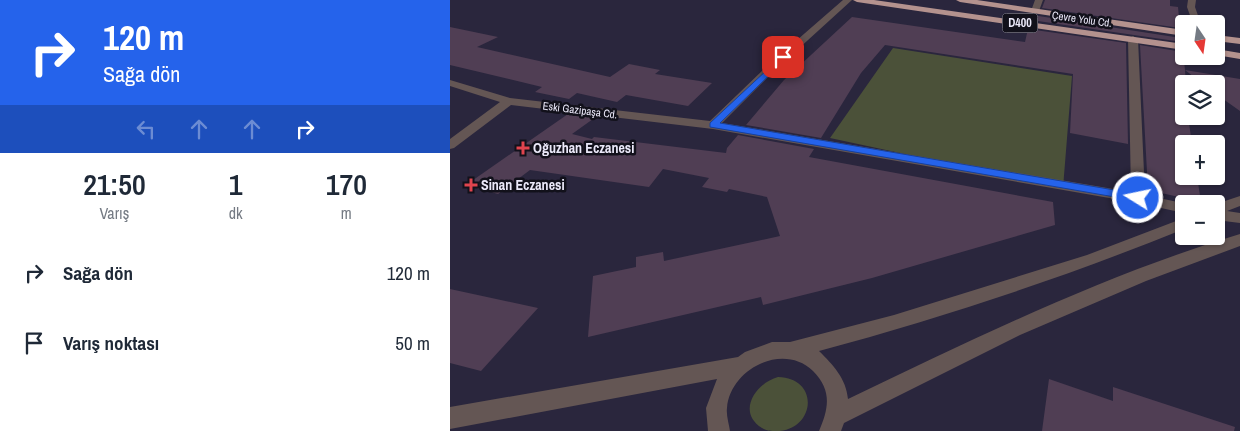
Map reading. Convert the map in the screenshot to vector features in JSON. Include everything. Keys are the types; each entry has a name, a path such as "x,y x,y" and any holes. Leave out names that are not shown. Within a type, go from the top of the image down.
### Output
{"highway":[{"name":"Çevre Yolu Cd.","path":"857,0 1175,46"},
{"name":"Çevre Yolu Cd.","path":"960,0 1175,32"},
{"path":"1225,39 1240,41"},
{"path":"1225,54 1240,56"}],"street":[{"path":"713,125 770,69 848,0"},
{"path":"1035,11 1039,0"},
{"path":"1192,0 1191,7 1194,15"},
{"path":"1133,39 1138,198"},
{"name":"Eski Gazipaşa Cd.","path":"450,83 510,101 713,125 1138,198 1175,206"},
{"path":"450,145 510,101"},
{"path":"1225,207 1240,201"},
{"path":"1225,216 1240,218"},
{"path":"719,431 715,420 716,400 724,382 738,366 754,356 773,350 791,350 894,323 1094,258 1175,226"},
{"path":"833,423 1013,329 1140,276 1240,240"},
{"path":"791,350 808,355 822,365 832,379 838,396 833,423"},
{"path":"450,418 738,366"}],"green space":[{"path":"893,48 1072,76 1063,188 830,138"},
{"path":"778,377 792,380 801,386 807,395 808,404 805,414 799,423 789,429 769,431 754,421 750,414 750,406 756,392 770,380"}],"building":[{"path":"1045,0 1170,0 1170,6 1178,7 1179,15 1175,15 1175,27 1042,8"},
{"path":"1032,15 1175,37 1175,41 1031,20"},
{"path":"852,17 1025,42 1028,29 1126,43 1128,144 1070,133 1073,74 885,45 861,73 821,138 746,125 784,80"},
{"path":"450,27 498,37 477,47 610,77 629,64 660,70 655,74 712,83 688,106 626,95 617,102 577,93 569,99 535,92 542,87 450,65"},
{"path":"1140,45 1175,51 1175,65 1184,65 1185,75 1175,75 1175,125 1189,125 1191,135 1175,135 1175,185 1198,185 1200,195 1175,196 1148,190"},
{"path":"1185,70 1216,75 1191,75"},
{"path":"1225,77 1240,79 1240,111 1225,100"},
{"path":"568,114 591,116 593,119 572,134 592,139 594,137 726,153 727,148 738,135 814,149 809,157 1053,202 1055,225 872,278 763,305 761,297 588,337 593,276 636,267 636,257 663,252 664,261 780,236 767,197 729,189 727,192 702,187 709,178 663,169 649,187 530,170 498,194 466,185"},
{"path":"450,289 538,308 481,371 450,363"},
{"path":"1049,379 1113,401 1113,387 1235,427 1234,431 1042,431"}],"place":[{"name":"Oğuzhan Eczanesi","path":"523,148"},
{"name":"Sinan Eczanesi","path":"471,185"}],"route":[{"path":"783,57 713,125 1138,198"}]}
